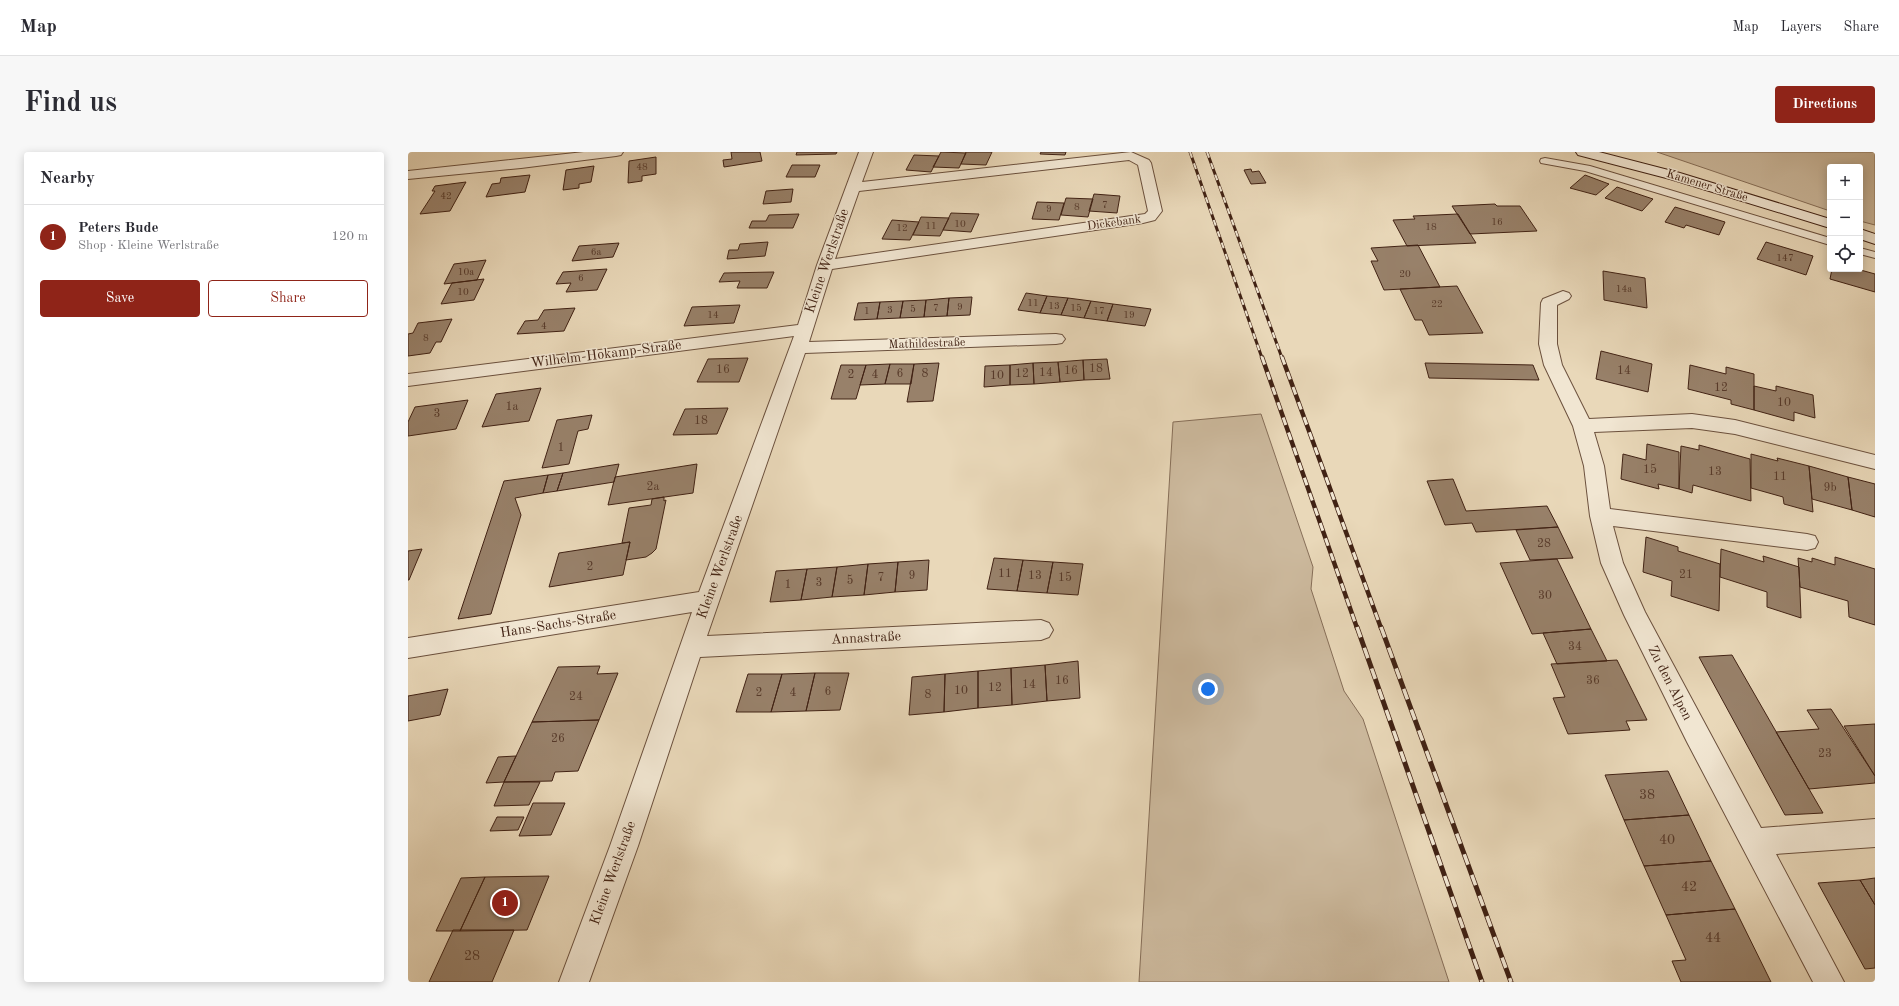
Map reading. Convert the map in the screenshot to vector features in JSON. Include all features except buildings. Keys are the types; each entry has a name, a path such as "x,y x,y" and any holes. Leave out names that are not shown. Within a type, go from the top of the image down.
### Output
{"street":[{"path":"408,175 521,164 616,152"},
{"name":"Kleine Werlstraße","path":"574,982 624,846 691,647 866,152"},
{"name":"Kamener Straße","path":"1583,152 1675,176 1827,223"},
{"name":"Dickebank","path":"825,265 1143,219 1150,217 1155,211 1144,163 1131,156 853,187"},
{"path":"1863,235 1875,239"},
{"name":"Zu den Alpen","path":"1563,296 1549,303 1548,344 1553,364 1583,426 1594,466 1600,516 1612,563 1635,615 1696,734 1829,982"},
{"name":"Mathildestraße","path":"801,338 1056,339"},
{"name":"Wilhelm-Hokamp-Straße","path":"408,380 801,338"},
{"path":"1583,426 1692,421 1735,427 1875,462"},
{"path":"1600,516 1807,542"},
{"name":"Hans-Sachs-Straße","path":"408,648 708,600"},
{"name":"Annastraße","path":"691,647 1041,630"},
{"path":"1755,842 1875,833"}],"lane":[{"path":"1544,161 1586,168 1827,241"},
{"path":"1863,252 1875,255"}],"shaded area":[{"path":"1657,152 1875,152 1875,225 1863,222 1863,164 1827,164 1827,210"},
{"path":"1261,414 1313,567 1311,589 1344,691 1363,719 1449,982 1139,982 1173,422"}],"railway":[{"path":"1190,152 1262,358"},
{"path":"1207,152 1282,358"},
{"path":"1262,357 1357,628"},
{"path":"1282,357 1381,628"},
{"path":"1357,627 1482,982"},
{"path":"1381,627 1511,982"}],"place":[{"name":"Peters Bude","path":"505,903"}]}
